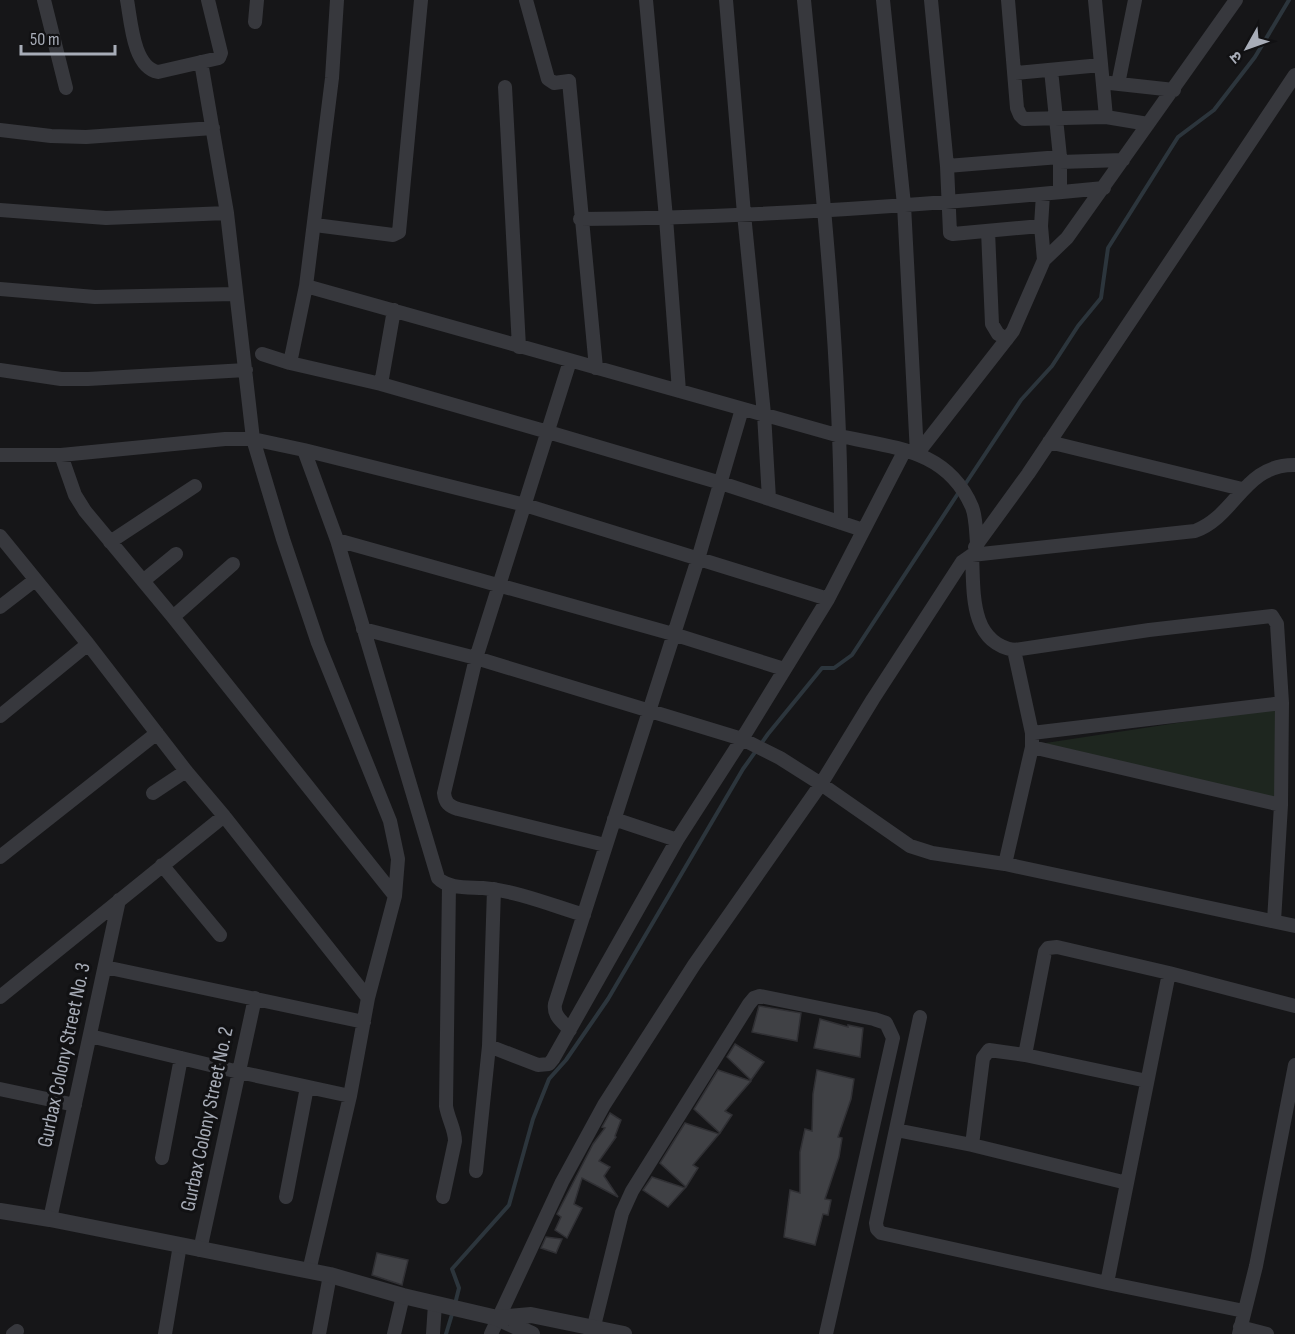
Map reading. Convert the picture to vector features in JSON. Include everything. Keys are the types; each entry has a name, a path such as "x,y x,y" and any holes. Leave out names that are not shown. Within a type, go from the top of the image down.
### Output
{"street":[{"path":"44,0 66,88"},
{"path":"127,0 138,55 144,65 158,72 219,58 221,53 208,0"},
{"path":"255,22 257,0"},
{"path":"290,363 306,286 315,225 332,78 337,0"},
{"path":"315,225 393,235 399,232 421,0"},
{"path":"526,0 548,79 554,82 569,81 580,219 596,368"},
{"path":"646,0 679,391"},
{"path":"726,0 764,414 769,499"},
{"path":"804,0 824,209 840,436 841,523"},
{"path":"883,0 904,205 911,452"},
{"path":"931,0 947,166 950,233 1041,226"},
{"path":"1008,0 1017,108 1024,119 1106,117 1148,124"},
{"path":"1095,0 1106,117"},
{"path":"1118,84 1135,0"},
{"path":"489,1046 543,1066 553,1059 677,840 749,742 784,669 828,599 862,530 911,452 1007,339 1044,260 1067,238 1104,188 1236,0"},
{"path":"201,62 227,213 253,439 318,643 390,821 398,859 395,896 368,998 350,1096 309,1271"},
{"path":"1015,74 1101,65"},
{"path":"1051,70 1060,160 1060,192"},
{"path":"494,1326 574,1157 604,1105 694,965 821,784 907,645 1028,474 1295,75"},
{"path":"1103,82 1174,90"},
{"path":"505,87 519,347"},
{"path":"0,130 51,136 86,137 213,128"},
{"path":"947,166 1060,160 1123,160"},
{"path":"580,219 666,218 947,203 1104,188"},
{"path":"1043,194 1041,226 1044,260"},
{"path":"0,210 106,218 227,213"},
{"path":"988,231 992,324 998,334 1007,339"},
{"path":"306,286 840,436 911,452 937,463 951,474 972,508 975,607 979,623 988,637 1001,648 1014,650 1149,630 1272,616 1277,624 1282,703 1281,805 1274,921"},
{"path":"0,289 95,297 235,294"},
{"path":"381,384 394,310"},
{"path":"262,354 290,363 381,384 548,432 721,483 862,530"},
{"path":"570,361 476,658 444,800 450,806 458,809 605,845"},
{"path":"0,370 61,379 88,379 246,370"},
{"path":"570,1030 558,1017 555,1009 605,845 698,560 742,409"},
{"path":"0,454 61,455 225,439 253,439 525,505 828,599"},
{"path":"1049,442 1242,489"},
{"path":"304,450 337,540 438,878 449,885 494,889 584,915"},
{"path":"61,455 75,495 85,511 173,617 395,896"},
{"path":"972,552 1195,531 1214,521 1242,489 1266,471 1276,466 1295,465"},
{"path":"110,542 195,486"},
{"path":"0,536 368,998"},
{"path":"337,540 673,634 784,669"},
{"path":"143,581 176,554"},
{"path":"173,617 233,564"},
{"path":"0,607 35,580"},
{"path":"363,629 476,658 749,742 821,784 910,846 932,853 1005,864 1295,926"},
{"path":"0,716 88,644"},
{"path":"1005,864 1032,747 1032,733 1014,650"},
{"path":"1032,733 1282,703"},
{"path":"0,857 157,733"},
{"path":"1032,747 1281,805"},
{"path":"153,793 186,771"},
{"path":"0,997 224,816"},
{"path":"614,819 677,840"},
{"path":"162,865 220,935"},
{"path":"443,1197 455,1141 455,1133 450,1124 446,1106 449,885"},
{"path":"476,1171 489,1046 494,889"},
{"name":"Gurbax Colony Street No. 3","path":"50,1219 119,900"},
{"path":"1025,1055 1045,952 1048,948 1057,947 1169,973 1295,1006"},
{"path":"105,967 364,1022"},
{"path":"1107,1283 1169,973"},
{"path":"593,1331 622,1213 632,1191 749,1004 754,998 760,996 874,1019 886,1023 893,1038 826,1334"},
{"name":"Gurbax Colony Street No. 2","path":"200,1250 255,998"},
{"path":"920,1017 876,1223 881,1233 1244,1311"},
{"path":"90,1036 350,1096"},
{"path":"972,1145 986,1054 989,1050 1025,1055 1147,1081"},
{"path":"162,1158 181,1058"},
{"path":"1267,1334 1240,1331 1256,1266 1295,1065"},
{"path":"286,1197 307,1087"},
{"path":"0,1089 75,1105"},
{"path":"896,1130 972,1145 1127,1183"},
{"path":"0,1211 330,1275 461,1310 494,1326 532,1334"},
{"path":"165,1334 180,1245"},
{"path":"319,1334 330,1275"},
{"path":"394,1334 403,1296"},
{"path":"433,1334 437,1305"},
{"path":"494,1326 531,1314 593,1331 624,1334"}],"shaded area":[{"path":"1276,708 1276,798 1039,744"}],"building":[{"path":"759,1006 801,1013 797,1041 752,1032"},
{"path":"820,1019 848,1027 848,1025 863,1028 860,1057 814,1048"},
{"path":"735,1044 764,1062 751,1080 727,1057"},
{"path":"718,1070 751,1081 725,1111 732,1115 720,1133 694,1109"},
{"path":"817,1070 854,1079 851,1099 838,1137 842,1138 839,1157 825,1199 831,1200 828,1215 823,1214 815,1245 784,1237 790,1190 800,1193 800,1152 805,1129 812,1131 813,1094"},
{"path":"610,1113 621,1120 616,1137 599,1161 610,1167 604,1176 618,1197 582,1178 574,1204 582,1208 567,1238 555,1230 561,1217 557,1214 593,1144 605,1128 602,1127"},
{"path":"685,1123 719,1134 693,1165 698,1168 686,1187 660,1163"},
{"path":"652,1177 685,1188 668,1207 643,1190"},
{"path":"546,1237 562,1239 556,1253 541,1248"},
{"path":"377,1253 408,1260 402,1285 372,1275"}],"waterway":[{"path":"964,486 1021,400 1052,366 1078,326 1101,298 1108,248 1178,137 1214,110 1255,57 1289,0"},
{"path":"455,1304 459,1288 452,1269 509,1205 533,1119 549,1079 566,1060 608,999 743,769 768,734 822,668 834,668 852,655 959,492"},
{"path":"446,1334 453,1311"}]}
